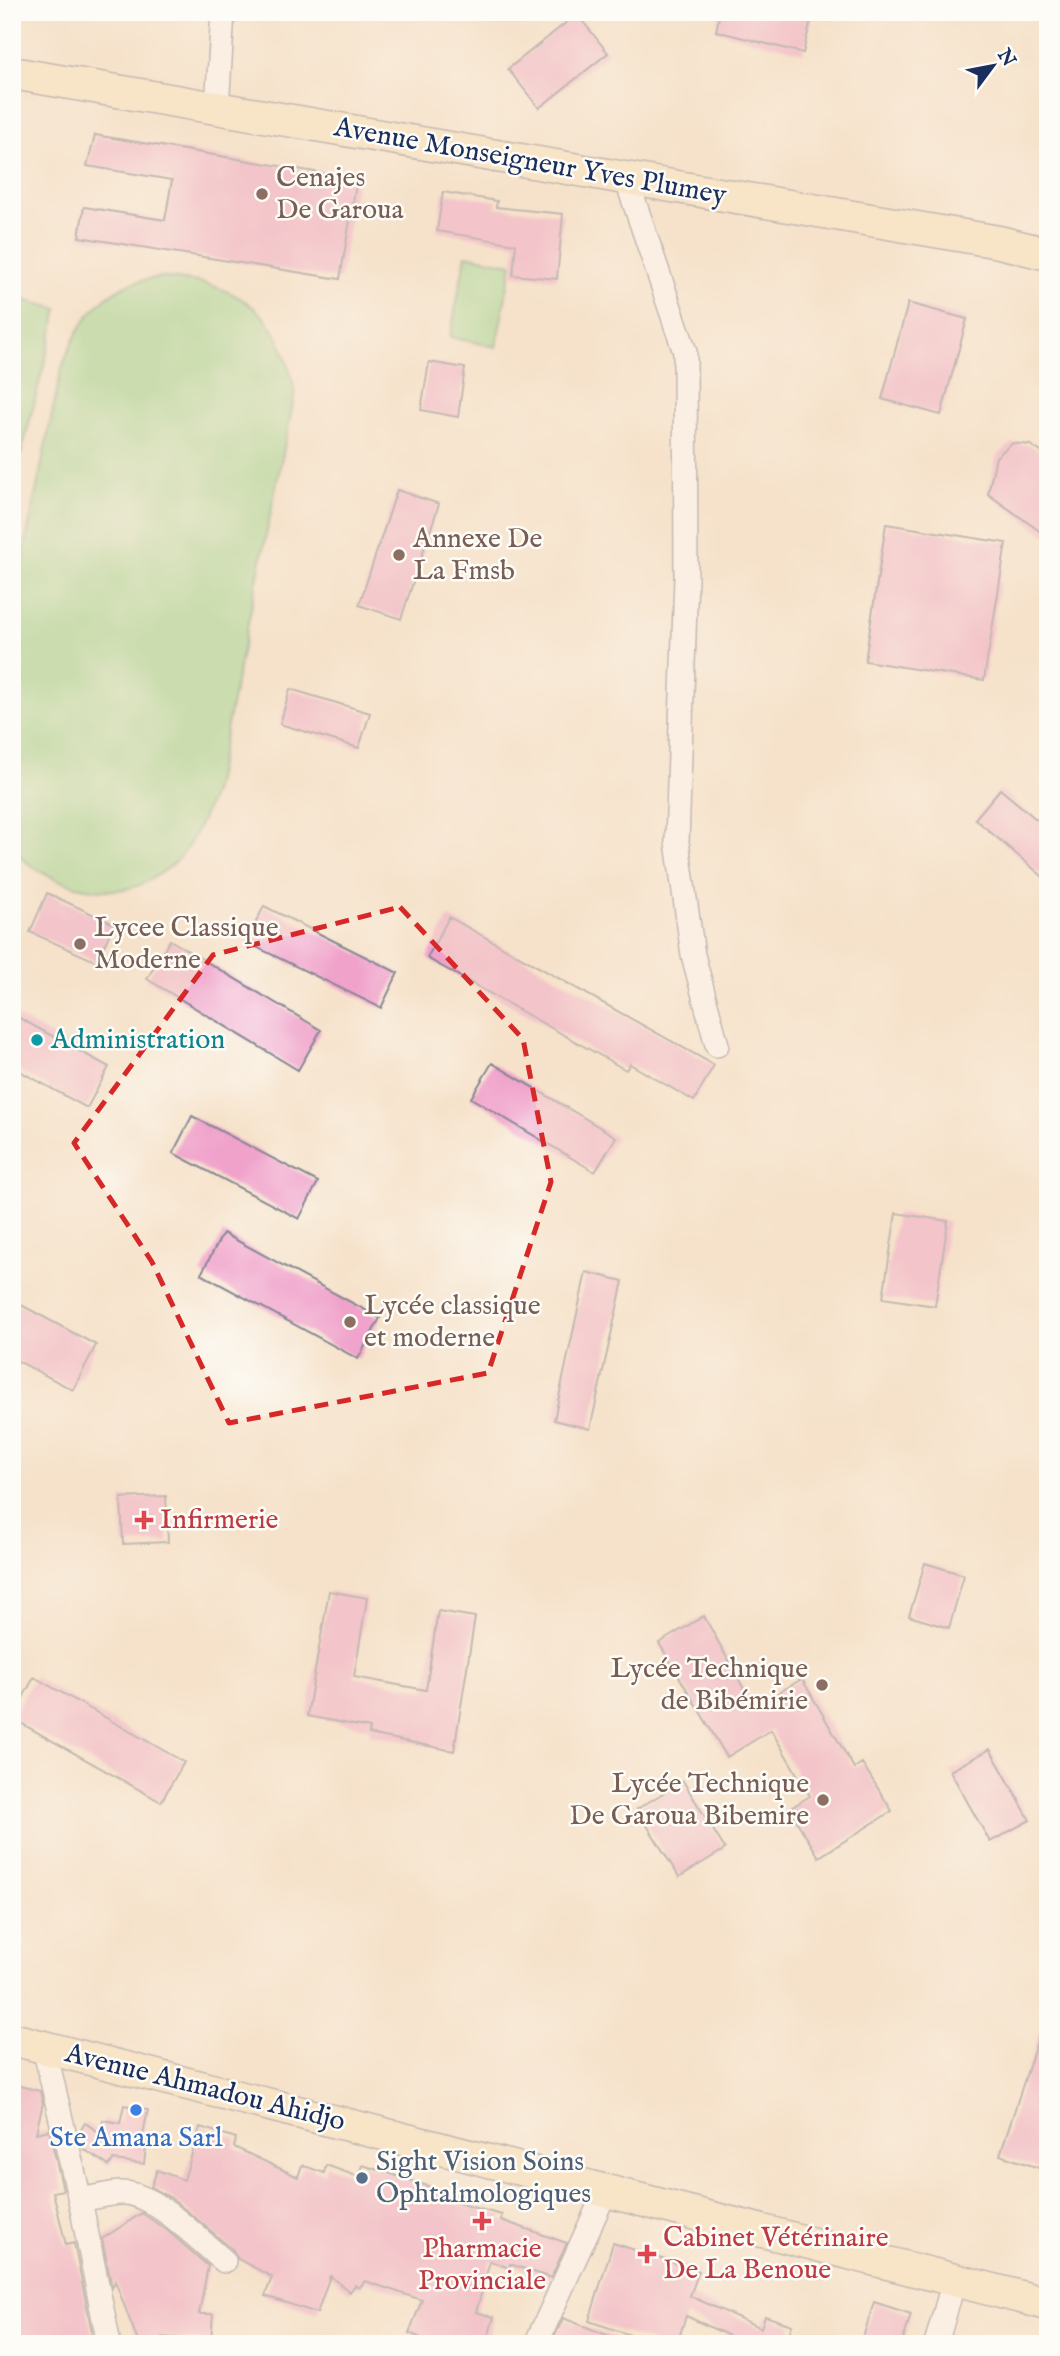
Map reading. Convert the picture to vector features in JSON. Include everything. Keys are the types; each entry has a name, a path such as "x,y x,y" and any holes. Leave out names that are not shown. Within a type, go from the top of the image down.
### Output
{"main road":[{"name":"Avenue Monseigneur Yves Plumey","path":"12,73 999,242 1048,254"},
{"name":"Avenue Ahmadou Ahidjo","path":"12,2039 1048,2304"}],"street":[{"path":"217,108 223,12"},
{"path":"626,178 685,352 686,577 677,842 693,955 717,1045"},
{"path":"44,2048 80,2200 109,2344"},
{"path":"536,2344 606,2190"},
{"path":"80,2200 124,2193 142,2197 224,2261"},
{"path":"936,2344 954,2281"}],"highlighted area":[{"path":"400,907 523,1039 551,1182 488,1373 229,1423 152,1262 74,1143 213,955"}],"green space":[{"path":"466,255 512,264 496,347 450,337"},
{"path":"161,277 210,285 246,302 259,313 279,340 286,356 295,394 214,789 207,808 189,844 166,869 131,888 95,889 79,887 49,876 22,859 12,848 12,609 61,371 71,346 92,311 112,293 128,284"},
{"path":"12,297 58,309 14,483 12,483"}],"building":[{"path":"720,12 813,12 803,53 716,31"},
{"path":"577,14 608,53 539,108 508,69"},
{"name":"Cenajes De Garoua","path":"95,135 357,179 340,279 79,237 84,207 165,220 172,180 87,166"},
{"path":"443,192 497,201 496,207 563,214 557,279 513,275 516,244 437,231"},
{"path":"908,303 967,319 941,415 882,399"},
{"path":"429,362 465,368 458,417 421,410"},
{"path":"1012,443 1030,445 1048,456 1048,537 988,494 996,457"},
{"name":"Annexe De La Fmsb","path":"397,490 439,504 401,619 359,605"},
{"path":"886,524 1006,543 984,680 865,661"},
{"path":"290,689 370,713 359,748 280,724"},
{"path":"1000,789 1048,829 1048,881 975,819"},
{"path":"47,893 114,924 97,962 30,932"},
{"path":"264,906 398,973 381,1008 246,942"},
{"path":"449,917 714,1065 694,1101 630,1064 626,1070 427,958"},
{"path":"170,940 321,1030 298,1070 147,979"},
{"name":"Administration","path":"12,1014 109,1067 87,1108 12,1067"},
{"path":"492,1063 616,1137 595,1172 471,1098"},
{"path":"192,1116 318,1182 299,1219 173,1153"},
{"path":"896,1213 948,1221 935,1306 883,1298"},
{"path":"223,1233 380,1318 358,1359 201,1274"},
{"path":"586,1272 623,1281 590,1429 554,1420"},
{"path":"12,1300 96,1345 73,1390 12,1358"},
{"name":"Infirmerie","path":"166,1496 168,1542 123,1544 121,1498"},
{"path":"925,1563 964,1575 949,1628 909,1616"},
{"path":"329,1591 367,1598 354,1677 426,1690 438,1611 475,1617 454,1751 369,1734 370,1728 307,1716"},
{"path":"704,1616 754,1707 802,1679 854,1768 862,1763 892,1811 819,1857 789,1809 810,1796 771,1730 727,1757 659,1643"},
{"path":"34,1677 184,1762 161,1802 12,1718"},
{"path":"990,1749 1030,1820 990,1842 950,1771"},
{"path":"683,1781 725,1849 679,1877 637,1809"},
{"path":"1044,2020 1048,2020 1048,2171 1000,2155"},
{"path":"12,2084 40,2091 43,2103 36,2133 49,2130 63,2190 53,2192 66,2245 74,2243 92,2332 87,2344 12,2344"},
{"path":"124,2105 148,2110 142,2139 147,2139 144,2164 113,2160 109,2166 82,2148 79,2133 85,2123 100,2133 103,2120 120,2123"},
{"path":"200,2127 236,2138 234,2147 298,2177 302,2165 324,2173 326,2165 359,2177 363,2165 455,2195 453,2202 502,2215 501,2220 567,2243 551,2278 510,2264 509,2268 490,2261 476,2312 494,2317 486,2344 417,2344 419,2337 409,2333 422,2300 365,2281 359,2288 355,2285 350,2292 330,2276 317,2313 265,2296 272,2277 238,2259 233,2250 199,2221 171,2198 151,2187 157,2170 184,2180"},
{"path":"142,2213 168,2231 208,2266 199,2314 213,2314 211,2341 162,2337 159,2344 139,2344 115,2281 112,2288 102,2239"},
{"path":"613,2243 699,2271 690,2296 761,2328 765,2316 792,2325 787,2340 796,2344 747,2344 686,2316 677,2344 657,2344 589,2321"},
{"path":"874,2302 911,2314 902,2344 861,2344"},
{"path":"563,2318 625,2342 625,2344 551,2344"}],"place":[{"name":"Cenajes De Garoua","path":"262,194"},
{"name":"Annexe De La Fmsb","path":"399,555"},
{"name":"Lycee Classique Moderne","path":"80,944"},
{"name":"Administration","path":"37,1040"},
{"name":"Lycée classique et moderne","path":"350,1322"},
{"name":"Infirmerie","path":"144,1520"},
{"name":"Lycée Technique de Bibémirie","path":"822,1685"},
{"name":"Lycée Technique De Garoua Bibemire","path":"823,1800"},
{"name":"Ste Amana Sarl","path":"136,2110"},
{"name":"Sight Vision Soins Ophtalmologiques","path":"362,2178"},
{"name":"Pharmacie Provinciale","path":"482,2221"},
{"name":"Cabinet Vétérinaire De La Benoue","path":"647,2254"}]}
